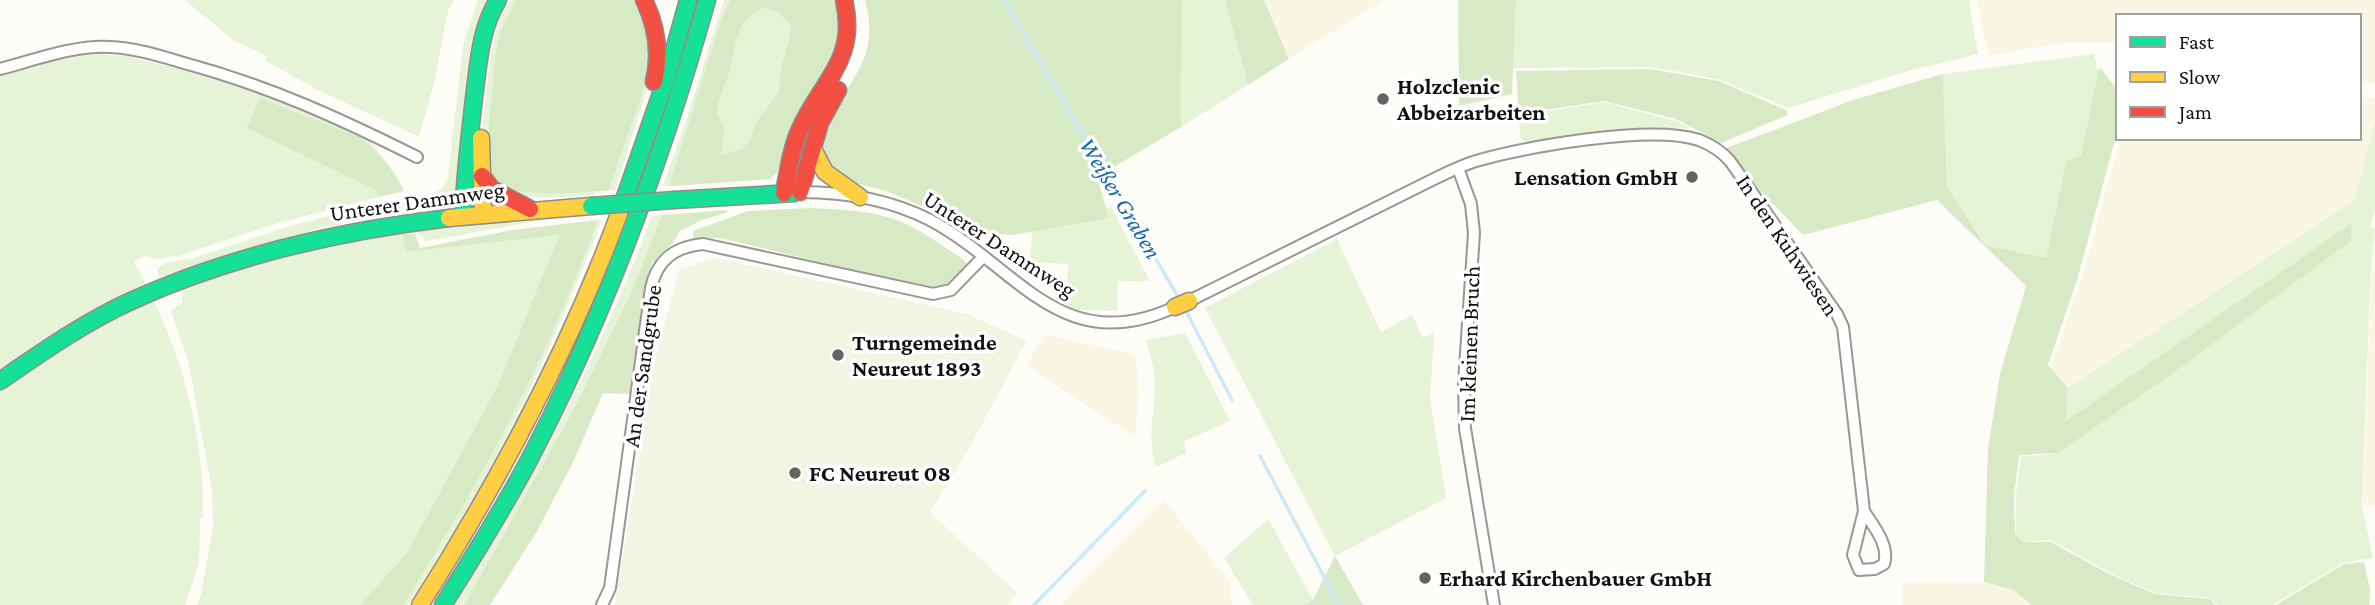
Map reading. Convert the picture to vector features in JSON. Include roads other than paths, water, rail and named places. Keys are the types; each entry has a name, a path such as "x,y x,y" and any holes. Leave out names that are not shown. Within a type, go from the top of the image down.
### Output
{"main road":[{"path":"463,216 466,167 482,47 488,20 498,0"},
{"path":"483,214 481,118 489,48 498,14 507,0"},
{"path":"638,161 638,136 658,59 654,22 644,0"},
{"path":"420,605 483,502 545,384 589,287 638,161 675,49 688,0"},
{"path":"443,605 538,441 581,350 642,205 691,63 707,0"},
{"path":"691,63 704,44 719,0"},
{"path":"792,193 799,131 846,50 849,24 844,0"},
{"path":"792,193 813,149 826,110 856,57 862,35 857,0"},
{"path":"813,149 826,175 860,197"},
{"path":"482,176 492,190 530,209"},
{"name":"Unterer Dammweg","path":"0,381 89,323 133,300 261,252 324,236 530,209 792,193"}],"street":[{"path":"0,69 83,49 110,47 131,50 254,83 312,106 417,157"},
{"name":"Unterer Dammweg","path":"792,193 839,193 886,203 930,220 1051,307 1078,318 1106,322 1135,321 1157,316 1474,162 1541,148 1652,135 1685,137 1721,150"},
{"name":"In den Kuhwiesen","path":"1721,150 1841,321 1864,512 1853,555 1859,570 1869,570 1884,564 1885,552 1879,536 1864,512"},
{"name":"Im kleinen Bruch","path":"1458,168 1471,204 1474,233 1464,383 1465,428 1494,605"},
{"name":"An der Sandgrube","path":"602,605 610,588 651,288 657,269 668,255 687,246 703,244 933,293 951,290 983,257"}],"waterway":[{"name":"Weißer Graben","path":"1004,0 1180,300"},
{"name":"Weißer Graben","path":"1184,307 1232,400"},
{"name":"Weißer Graben","path":"1260,456 1339,605"},
{"path":"1034,605 1145,491"}],"place":[{"name":"Holzclenic Abbeizarbeiten","path":"1383,99"},
{"name":"Lensation GmbH","path":"1692,177"},
{"name":"Turngemeinde Neureut 1893","path":"838,355"},
{"name":"FC Neureut 08","path":"795,473"},
{"name":"Erhard Kirchenbauer GmbH","path":"1425,578"}]}
